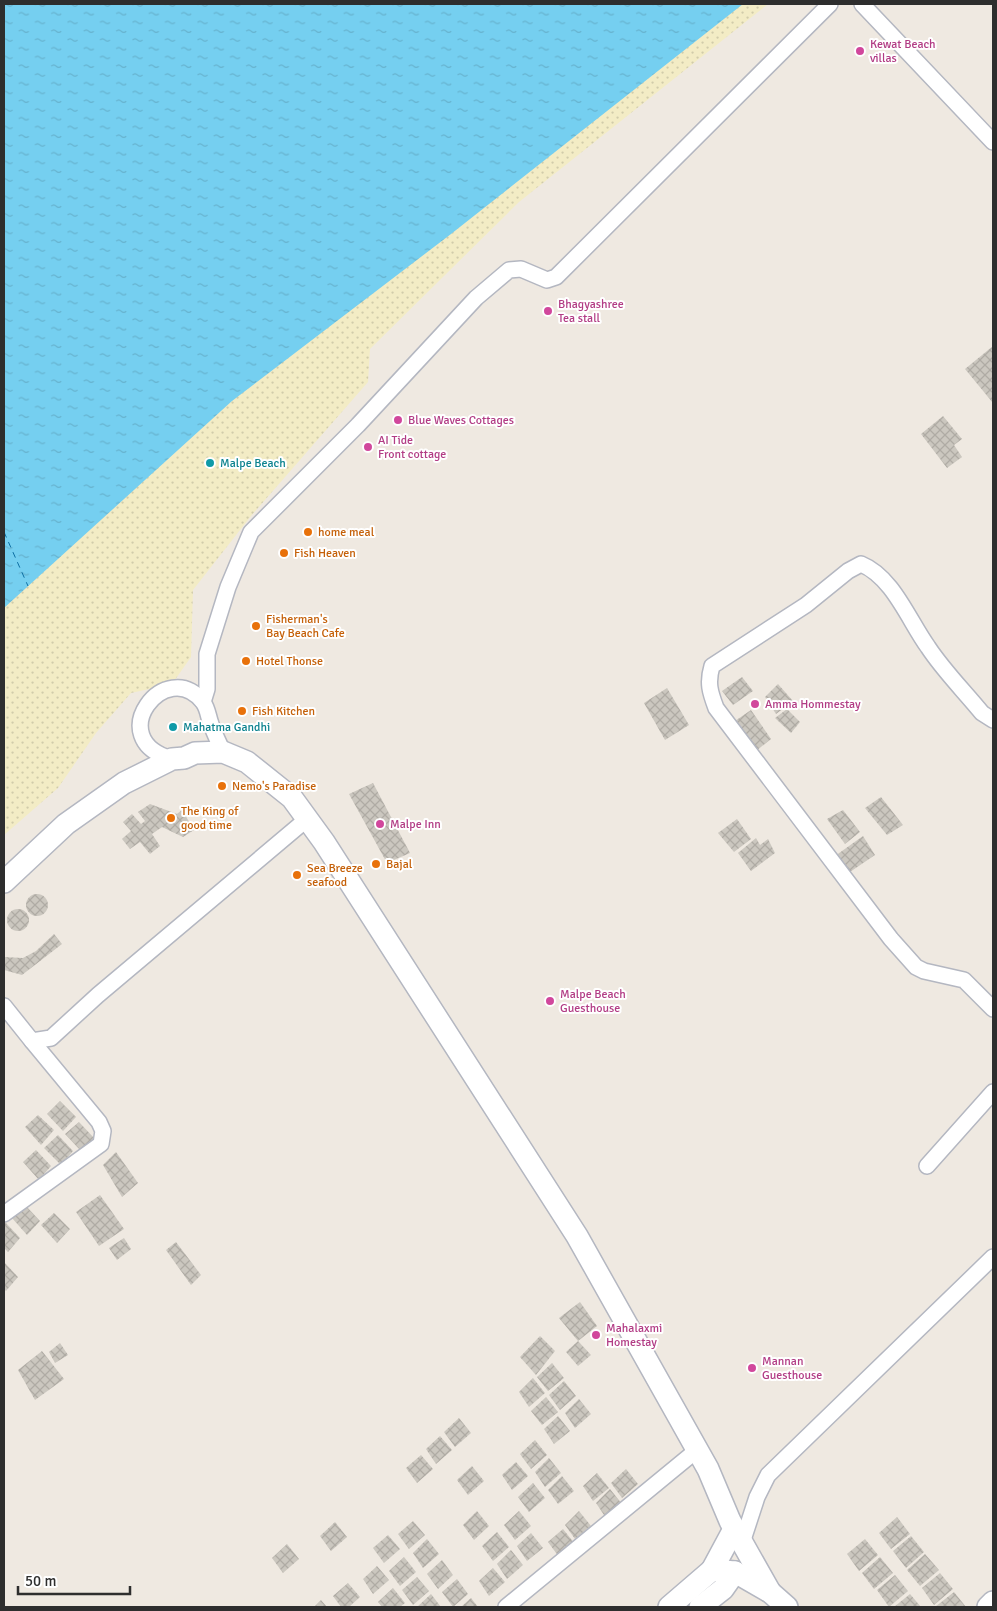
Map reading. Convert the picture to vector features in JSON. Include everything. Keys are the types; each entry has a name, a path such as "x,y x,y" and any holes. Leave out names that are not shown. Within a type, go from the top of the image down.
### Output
{"street":[{"path":"203,702 207,690 207,654 228,587 252,532 358,425 476,298 510,270 521,269 546,280 556,277 830,4"},
{"path":"862,4 993,142"},
{"path":"993,720 982,713 928,649 890,588 870,568 861,564 848,570 806,605 712,666 709,678 709,690 716,708 891,939 916,967 924,971 964,980 993,1009"},
{"path":"210,723 209,734 204,745 195,753 184,758 172,759 160,756 150,749 140,727 141,716 145,706 152,697 173,689 189,692 203,702 223,752"},
{"path":"195,753 223,752 247,762 292,798 577,1236 697,1450 738,1536 774,1600"},
{"path":"4,882 66,824 124,783 172,759"},
{"path":"32,1041 51,1038 98,995 307,820"},
{"path":"4,1006 99,1122 103,1137 101,1144 4,1214"},
{"path":"927,1166 993,1092"},
{"path":"669,1607 712,1570 738,1536 768,1475 993,1257"},
{"path":"506,1607 697,1450"},
{"path":"712,1570 735,1572 787,1607"},
{"path":"700,1607 723,1589 735,1572"},
{"path":"988,1607 993,1602"}],"sand":[{"name":"Malpe Beach","path":"691,4 768,4 519,202 370,349 368,382 251,516 193,590 191,657 172,684 131,693 96,733 58,788 4,835 4,572"}],"water":[{"path":"4,4 743,4 451,234 232,401 4,608"}],"building":[{"path":"993,346 993,403 965,369"},
{"path":"943,416 962,439 954,445 962,457 947,468 921,434"},
{"path":"742,677 753,691 733,705 722,691"},
{"path":"778,684 793,701 776,714 765,697"},
{"path":"667,688 689,725 665,740 644,703"},
{"path":"787,709 800,722 791,733 775,718"},
{"path":"751,710 771,739 756,751 735,721"},
{"name":"Malpe Inn","path":"373,783 410,853 387,863 349,794"},
{"path":"881,797 903,825 887,835 865,808"},
{"path":"150,804 177,814 182,810 194,830 183,837 162,827 152,834 160,846 150,854 140,842 130,849 122,839 131,831 123,822 132,814 141,824 145,821 138,812"},
{"path":"843,810 860,832 845,844 827,819"},
{"path":"737,819 751,839 734,852 718,833"},
{"path":"863,836 875,855 847,874 835,856"},
{"path":"756,838 760,845 768,839 775,853 751,871 738,853"},
{"path":"37,894 45,897 48,905 45,913 37,916 29,913 26,905 29,897"},
{"path":"18,909 26,912 29,920 26,928 18,931 10,928 7,920 10,912"},
{"path":"54,934 62,944 22,975 4,970 4,957 23,958 36,951"},
{"path":"60,1101 76,1117 63,1131 47,1114"},
{"path":"38,1115 54,1130 41,1145 25,1127"},
{"path":"79,1122 94,1138 82,1152 65,1134"},
{"path":"58,1135 73,1151 61,1165 44,1148"},
{"path":"36,1150 51,1166 39,1180 23,1162"},
{"path":"116,1152 138,1183 122,1197 103,1165"},
{"path":"100,1195 124,1229 99,1246 76,1212"},
{"path":"25,1205 40,1221 27,1235 12,1218"},
{"path":"54,1213 70,1229 57,1243 41,1225"},
{"path":"5,1222 20,1238 8,1252 4,1248"},
{"path":"124,1238 131,1249 117,1260 109,1248"},
{"path":"176,1242 201,1275 191,1285 166,1250"},
{"path":"4,1262 18,1277 6,1291 4,1289"},
{"path":"580,1302 597,1326 578,1341 559,1318"},
{"path":"540,1336 555,1351 536,1375 520,1357"},
{"path":"578,1341 591,1355 578,1366 566,1352"},
{"path":"60,1343 68,1355 55,1363 49,1352"},
{"path":"42,1351 64,1379 35,1400 18,1370"},
{"path":"552,1363 564,1378 548,1391 537,1377"},
{"path":"533,1378 545,1393 529,1407 519,1392"},
{"path":"564,1381 576,1396 560,1410 549,1395"},
{"path":"546,1397 558,1412 542,1425 531,1411"},
{"path":"579,1399 591,1414 575,1428 565,1413"},
{"path":"558,1416 570,1431 554,1444 544,1429"},
{"path":"459,1418 471,1433 455,1447 444,1432"},
{"path":"440,1436 452,1450 436,1464 426,1449"},
{"path":"535,1440 547,1455 531,1469 520,1454"},
{"path":"421,1455 433,1469 417,1483 406,1468"},
{"path":"549,1458 561,1473 545,1487 535,1472"},
{"path":"516,1462 528,1476 512,1490 502,1475"},
{"path":"472,1466 484,1481 468,1495 457,1480"},
{"path":"626,1469 638,1484 622,1498 611,1483"},
{"path":"597,1473 609,1488 593,1501 583,1486"},
{"path":"562,1476 574,1491 558,1504 548,1490"},
{"path":"533,1483 545,1498 529,1512 518,1497"},
{"path":"610,1489 622,1504 606,1518 596,1503"},
{"path":"477,1511 489,1526 474,1540 463,1525"},
{"path":"519,1511 531,1526 515,1540 504,1525"},
{"path":"579,1511 591,1526 575,1539 565,1525"},
{"path":"897,1517 910,1534 891,1549 879,1533"},
{"path":"413,1521 425,1535 409,1549 398,1534"},
{"path":"335,1522 347,1537 331,1551 320,1536"},
{"path":"563,1529 575,1544 559,1557 548,1542"},
{"path":"497,1532 509,1547 493,1561 482,1546"},
{"path":"531,1533 543,1548 527,1561 517,1546"},
{"path":"388,1535 400,1549 384,1563 373,1548"},
{"path":"911,1536 924,1552 906,1568 893,1551"},
{"path":"427,1539 439,1554 423,1568 413,1553"},
{"path":"865,1539 878,1555 859,1571 847,1554"},
{"path":"287,1544 299,1559 283,1573 272,1558"},
{"path":"511,1550 523,1565 507,1579 497,1564"},
{"path":"925,1554 939,1570 920,1586 907,1570"},
{"path":"404,1557 416,1572 400,1586 389,1571"},
{"path":"880,1557 893,1573 874,1589 862,1573"},
{"path":"442,1560 453,1575 438,1589 427,1574"},
{"path":"377,1566 389,1580 373,1594 363,1579"},
{"path":"493,1568 505,1582 489,1596 479,1581"},
{"path":"940,1573 953,1589 934,1605 922,1588"},
{"path":"895,1575 908,1591 889,1607 877,1590"},
{"path":"417,1577 429,1591 413,1605 402,1590"},
{"path":"457,1579 468,1594 453,1607 442,1592"},
{"path":"348,1583 360,1597 349,1607 341,1607 333,1596"},
{"path":"393,1588 405,1603 400,1607 382,1607 378,1602"},
{"path":"954,1592 966,1607 935,1607"},
{"path":"431,1594 441,1607 417,1607"},
{"path":"910,1594 921,1607 894,1607"},
{"path":"471,1598 478,1607 461,1607"},
{"path":"321,1600 327,1607 314,1607"}],"ferry route":[{"path":"4,532 28,586"}],"place":[{"name":"Kewat Beach villas","path":"860,51"},
{"name":"Bhagyashree Tea stall","path":"548,311"},
{"name":"Blue Waves Cottages","path":"398,420"},
{"name":"AI Tide Front cottage","path":"368,447"},
{"name":"Malpe Beach","path":"210,463"},
{"name":"home meal","path":"308,532"},
{"name":"Fish Heaven","path":"284,553"},
{"name":"Fisherman's Bay Beach Cafe","path":"256,626"},
{"name":"Hotel Thonse","path":"246,661"},
{"name":"Amma Hommestay","path":"755,704"},
{"name":"Fish Kitchen","path":"242,711"},
{"name":"Mahatma Gandhi","path":"173,727"},
{"name":"Nemo's Paradise","path":"222,786"},
{"name":"The King of good time","path":"171,818"},
{"name":"Malpe Inn","path":"380,824"},
{"name":"Bajal","path":"376,864"},
{"name":"Sea Breeze seafood","path":"297,875"},
{"name":"Malpe Beach Guesthouse","path":"550,1001"},
{"name":"Mahalaxmi Homestay","path":"596,1335"},
{"name":"Mannan Guesthouse","path":"752,1368"}]}
